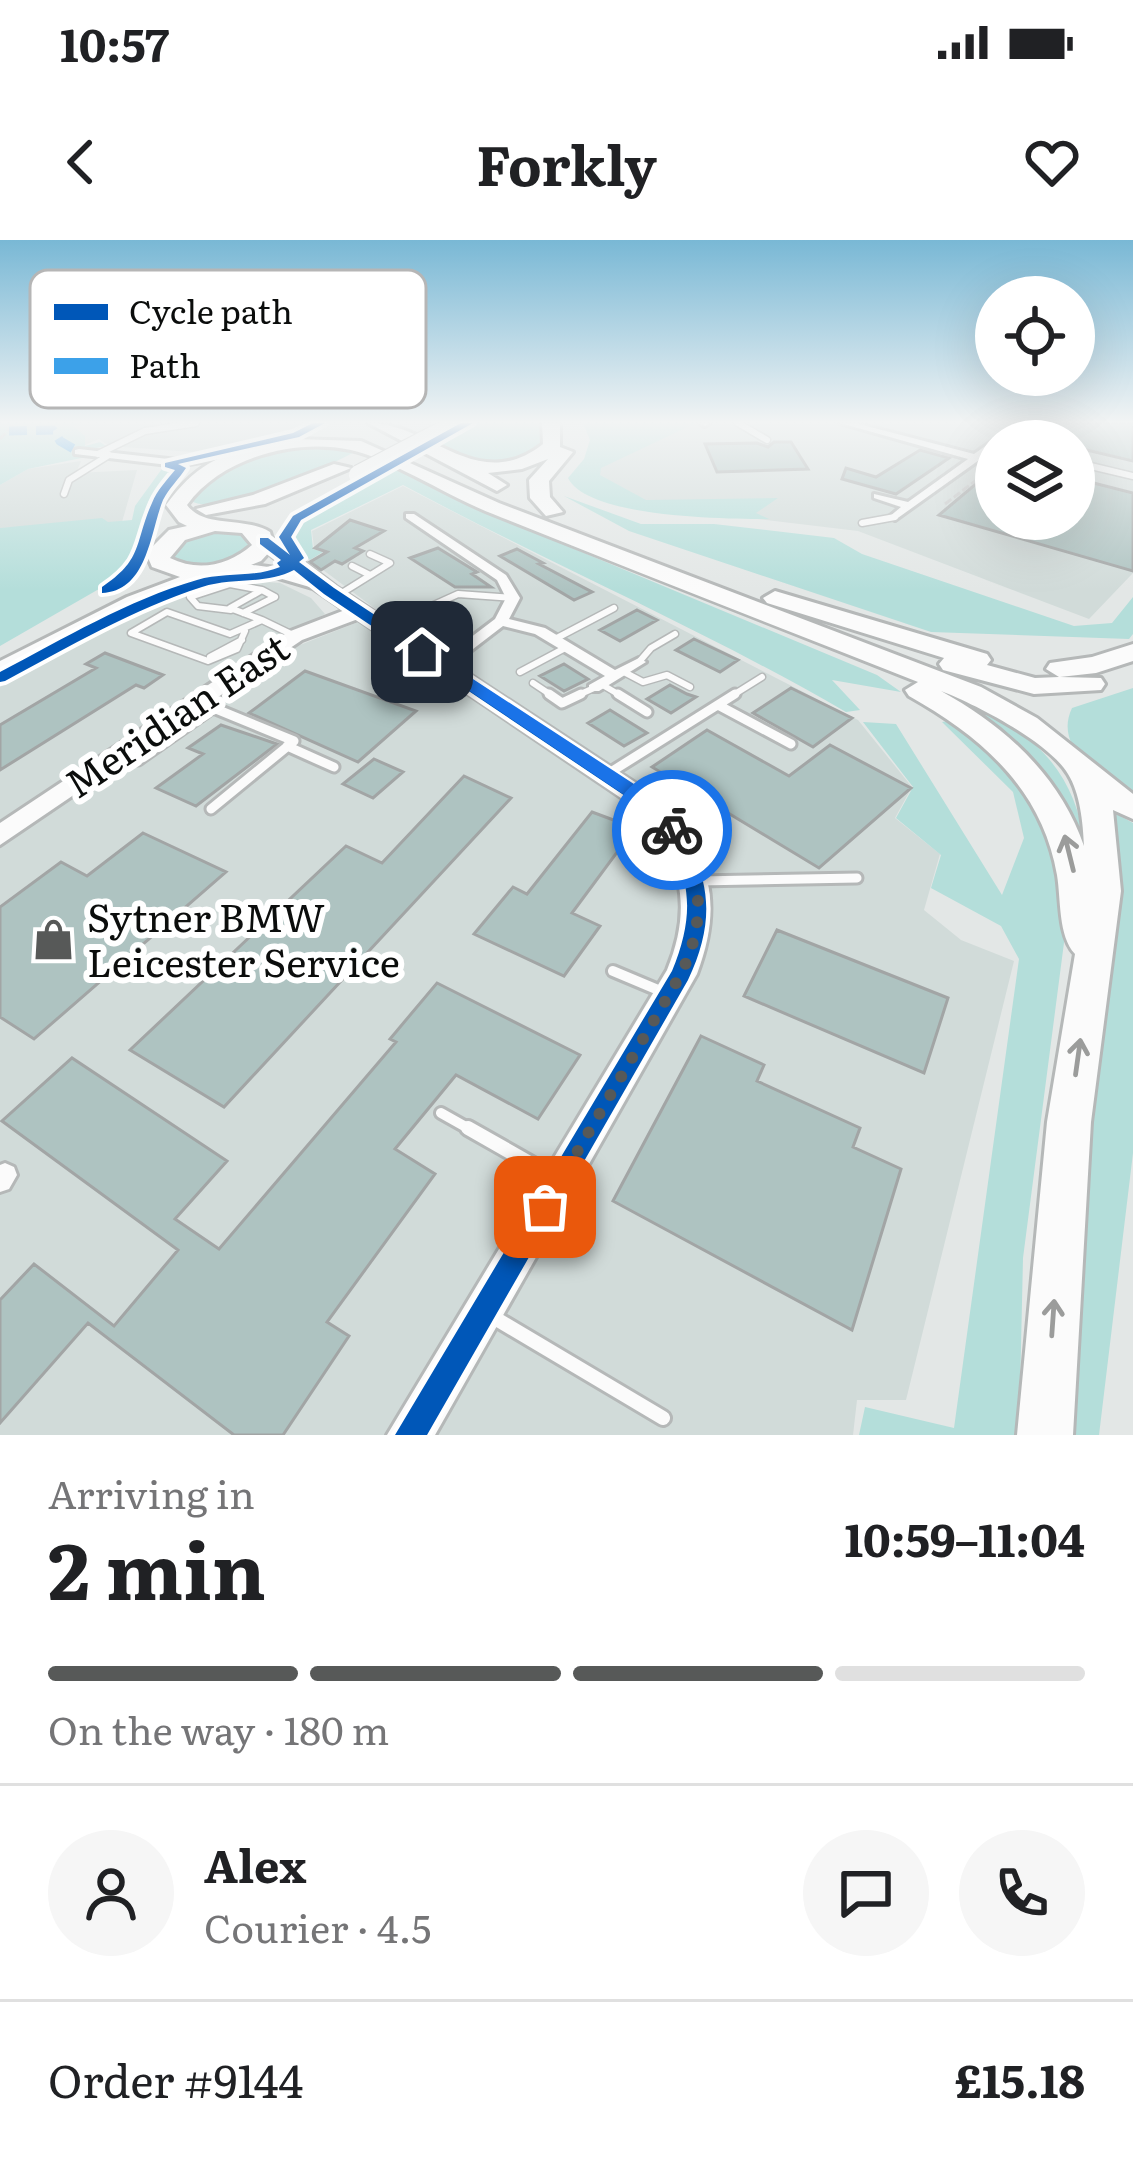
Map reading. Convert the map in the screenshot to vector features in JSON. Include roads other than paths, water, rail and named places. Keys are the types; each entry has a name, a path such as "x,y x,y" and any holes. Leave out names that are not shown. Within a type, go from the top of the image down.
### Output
{"highway":[{"path":"180,479 162,503 158,551 163,565 176,571 228,568"},
{"path":"181,479 178,513 212,526 247,527 264,540"},
{"path":"183,479 194,507 232,507 325,479"},
{"path":"0,659 128,590 177,535 332,479"},
{"path":"0,671 136,602 256,555 281,518 339,479"},
{"path":"442,479 558,522"},
{"path":"452,479 957,686 1021,719 1133,808"},
{"path":"478,479 558,522"},
{"path":"540,479 540,498 558,522"},
{"path":"770,606 1011,667 1077,668 1133,652"},
{"path":"770,606 992,677 1048,687 1118,676"},
{"path":"770,606 947,706 981,729 1023,768 1063,832 1089,968"},
{"path":"1045,1435 1065,1167 1089,968 1101,914 1104,862 1099,814 1073,763 1058,711 1068,695 1118,676"}],"street":[{"path":"895,517 948,479"},
{"path":"878,496 910,506"},
{"path":"410,516 502,578 513,598 501,621 442,666"},
{"path":"264,540 333,593 659,814 694,871 696,938 669,995 410,1435"},
{"path":"228,568 275,571 333,593"},
{"name":"Meridian East","path":"0,836 204,704 295,636 362,611"},
{"path":"501,621 561,643 609,680 639,662"}],"lane":[{"path":"64,494 71,479"},
{"path":"862,523 879,524 895,517"},
{"path":"333,593 390,563 370,554"},
{"path":"352,566 370,575"},
{"path":"243,613 275,597 230,584 190,597 198,607 243,613 295,636"},
{"path":"231,610 262,590"},
{"path":"385,627 458,594 513,598"},
{"path":"520,672 614,608"},
{"path":"244,635 165,612 131,634 199,659 244,635 262,620"},
{"path":"639,662 651,648 675,634"},
{"path":"533,683 562,703 609,680 643,682 667,675 690,687"},
{"path":"606,775 762,677"},
{"path":"609,680 647,712"},
{"path":"138,760 204,704 295,741 211,809"},
{"path":"718,704 791,744"},
{"path":"287,746 334,767"},
{"path":"694,871 857,878"},
{"path":"613,971 669,995"},
{"path":"441,1113 561,1180"},
{"path":"483,1311 663,1418"}],"place":[{"name":"Sytner BMW Leicester Service","path":"53,940"}]}
